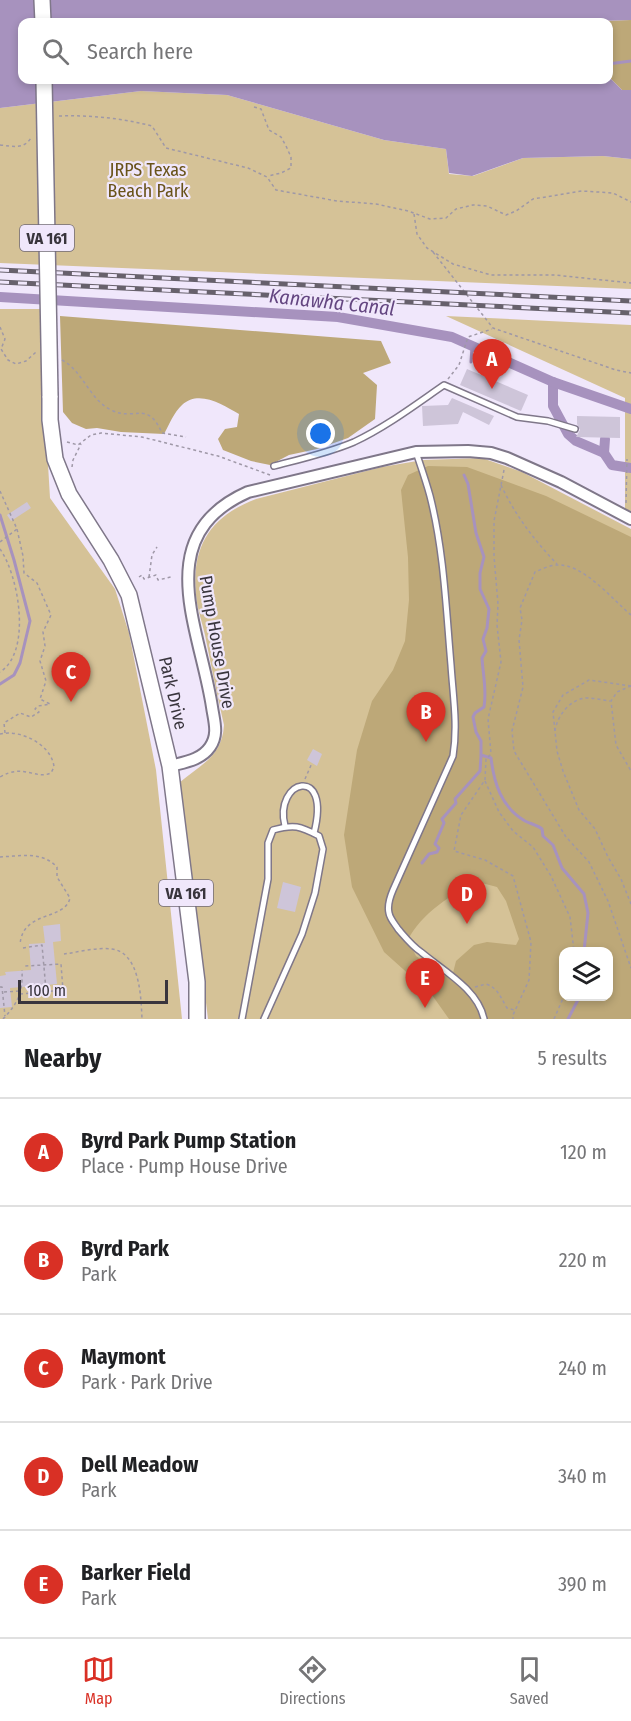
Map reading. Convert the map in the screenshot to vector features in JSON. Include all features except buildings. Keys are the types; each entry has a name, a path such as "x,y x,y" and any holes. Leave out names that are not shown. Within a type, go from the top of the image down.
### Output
{"main road":[{"path":"42,0 43,18"},
{"name":"Park Drive","path":"44,84 50,420 55,459 69,494 111,560 129,595 170,766 197,982 197,1019"}],"street":[{"name":"Pump House Drive","path":"170,766 203,755 214,740 216,731 187,578 192,549 202,527 225,505 248,492 416,452 468,451 491,453 507,458 561,482 631,519"}],"lane":[{"path":"274,466 354,442 383,426 444,385 518,417 548,421 575,429"},
{"path":"416,452 430,496 440,547 456,707 456,736 453,756 393,890 388,911 394,923 413,945 463,987 478,1006 484,1019"},
{"path":"285,826 283,819 285,804 292,791 302,786 311,788 316,800 318,815 314,833"},
{"path":"242,1019 268,879 268,843 273,830 290,825 304,828 319,836 323,849 315,893 302,934 264,1019"}],"path":[{"path":"254,107 261,109 269,130 281,137 291,157 291,168 267,177"},
{"path":"51,118 87,115 129,120 152,126 166,148 248,168 267,177 276,190 337,201 375,204 430,219 446,218 456,209 473,205 487,206 506,214 516,211 533,199 582,191 613,193 631,202"},
{"path":"0,146 20,147 28,143 34,134"},
{"path":"414,213 417,234 427,248 453,264 491,274 555,275 631,283"},
{"path":"432,251 493,328 631,373"},
{"path":"0,327 5,339 2,349 8,360 16,364 26,361 37,351"},
{"path":"444,385 459,365 468,337 493,328"},
{"path":"54,357 72,366 94,397 111,410 152,416 162,433"},
{"path":"72,467 77,450 84,441 91,435 101,433 159,440 218,456 270,475"},
{"path":"162,433 186,437"},
{"path":"159,440 162,433"},
{"path":"65,440 74,445 84,441"},
{"path":"507,458 494,520 498,604 496,625 501,662 488,719 491,754 486,759 484,780 461,815 454,851 485,860 513,876 531,942 529,980 513,1019"},
{"path":"626,504 627,459"},
{"path":"501,484 520,520 537,543 558,565"},
{"path":"0,491 17,529 24,573 37,583 51,615 43,632 45,646 40,662 46,681 40,699 51,704 38,705 35,709 39,712 31,717 20,713 4,723 5,733"},
{"path":"1,541 17,529"},
{"path":"149,578 152,555 157,547"},
{"path":"0,549 8,566 20,613 15,654 12,661 0,672"},
{"path":"631,615 586,574 566,565 535,572 520,608 522,620 519,640 523,687 513,730 514,752 566,837 589,862 608,901 631,968"},
{"path":"139,577 142,575 144,579 156,575 158,580 171,577"},
{"path":"631,686 589,680 563,695 553,712 555,736 563,771 579,810 595,829 621,879 631,904"},
{"path":"631,686 617,692 611,701 616,745 631,771"},
{"path":"555,736 556,721 566,707 583,698 611,701"},
{"path":"0,734 16,734 37,742 50,754 54,767 46,776 20,771 8,772 0,777"},
{"path":"302,786 312,763"},
{"path":"484,780 499,812 513,831 533,847 551,876 570,917 574,947"},
{"path":"0,857 37,856 49,859 57,868 57,877 70,898 65,907 25,927 20,945"},
{"path":"23,948 42,945 46,991"},
{"path":"64,954 107,948 116,949 124,954 135,972 142,1019"},
{"path":"3,992 63,990 61,964 25,966"},
{"path":"4,1018 13,1008 23,988 22,970"},
{"path":"479,986 486,984 492,986 507,1008 515,1011"},
{"path":"0,987 3,992 4,1018"},
{"path":"554,1019 562,1001"}],"green space":[{"name":"JRPS Texas Beach Park","path":"141,91 227,95 384,140 446,149 449,174 473,176 523,158 603,156 631,159 631,289 0,263 0,108"},
{"path":"0,309 48,309 45,414 50,498 115,589 129,633 156,770 182,1019 0,1019"},
{"path":"446,316 631,325 631,511 625,509 625,398"},
{"path":"482,458 522,472 631,529 631,1019 208,1019 179,783 215,752 224,725 198,610 195,578 201,548 207,535 216,524 240,506 256,499 382,467 423,460"}],"shaded area":[{"path":"0,0 631,0 631,20 613,21 613,18 18,18 18,84 613,84 613,81 622,90 631,90 631,159 603,156 523,158 472,176 449,173 446,149 384,140 227,95 141,91 0,108"},
{"path":"631,20 631,90 622,90 613,81 613,21"},
{"path":"60,316 381,341 391,363 363,373 377,385 375,419 348,438 317,449 289,455 270,465 251,461 223,450 218,439 225,429 237,427 239,414 203,398 189,400 182,405 164,434 86,429 72,423 63,412"},
{"path":"428,466 467,467 546,496 631,537 631,1019 449,1019 432,995 384,952 352,887 344,835 357,750 372,701 393,670 405,641 409,600 408,557 401,490 408,475","holes":["478,882 497,887 506,901 519,939 516,945 487,942 474,945 456,961 452,977 445,976 416,956 408,940 420,922 438,905"]}],"waterway":[{"path":"613,63 631,61"},
{"name":"Kanawha Canal","path":"0,297 338,317 452,337 553,382 553,406 568,434 576,441 604,453 612,465 631,468"},
{"path":"471,362 472,346"},
{"path":"553,382 631,409"},
{"name":"Kanawha Canal","path":"604,453 605,439"},
{"path":"464,475 468,484 476,533 484,557 480,573 480,589 489,609 483,639 486,651 482,658 485,701 484,707 473,717 476,732 481,741 481,755 491,758 494,776 504,802 525,821 542,829 543,836 553,845 562,868 584,894 588,913 584,947"},
{"path":"0,515 30,621 20,663 14,675 0,684"},
{"path":"422,863 429,854 437,852 439,848 435,844 444,823 442,819 456,803 455,799 480,771 481,756"},
{"path":"568,1019 577,1001"}],"railway":[{"path":"0,270 631,301"},
{"path":"0,282 631,313"}],"place":[{"name":"Byrd Park Pump Station","path":"492,389"},
{"name":"Maymont","path":"71,702"},
{"name":"Byrd Park","path":"426,742"},
{"name":"Dell Meadow","path":"467,924"},
{"name":"Barker Field","path":"425,1008"}]}
